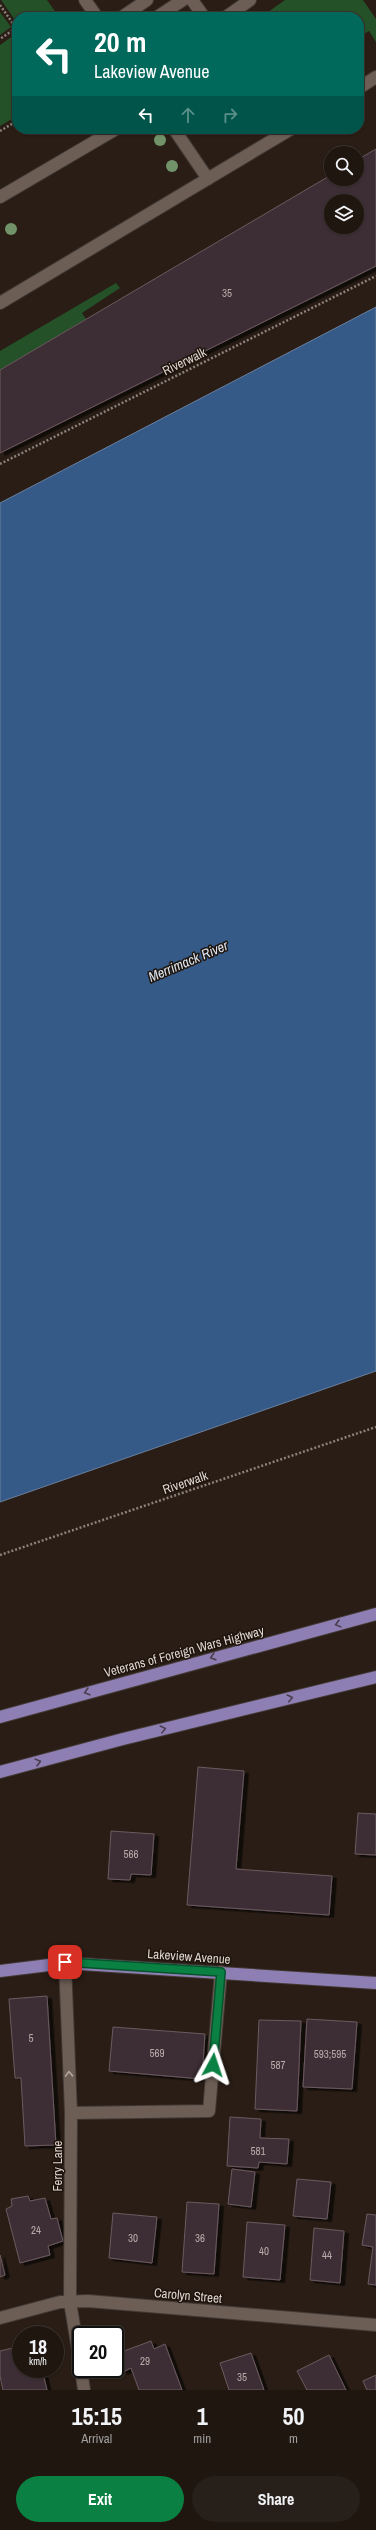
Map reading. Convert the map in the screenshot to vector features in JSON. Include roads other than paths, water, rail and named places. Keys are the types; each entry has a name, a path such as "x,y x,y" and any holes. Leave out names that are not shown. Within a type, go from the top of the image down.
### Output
{"main road":[{"name":"Veterans of Foreign Wars Highway","path":"0,1717 376,1614"},
{"path":"0,1772 123,1739 376,1677"},
{"name":"Lakeview Avenue","path":"0,1971 65,1962 376,1983"}],"street":[{"path":"84,0 93,12"},
{"path":"129,12 147,0"},
{"path":"165,12 183,0"},
{"path":"192,0 200,12"},
{"path":"233,12 250,0"},
{"path":"364,85 376,77"},
{"path":"0,197 107,134"},
{"path":"177,134 208,179"},
{"path":"0,303 283,134"},
{"name":"Ferry Lane","path":"65,1962 71,2113 70,2302 74,2326"},
{"path":"71,2113 209,2111 221,1972"},
{"name":"Carolyn Street","path":"0,2318 60,2302 70,2302 376,2325"},
{"name":"Ferry Lane","path":"82,2378 84,2390"}],"water":[{"name":"Merrimack River","path":"376,307 376,1371 0,1502 0,503"}]}
